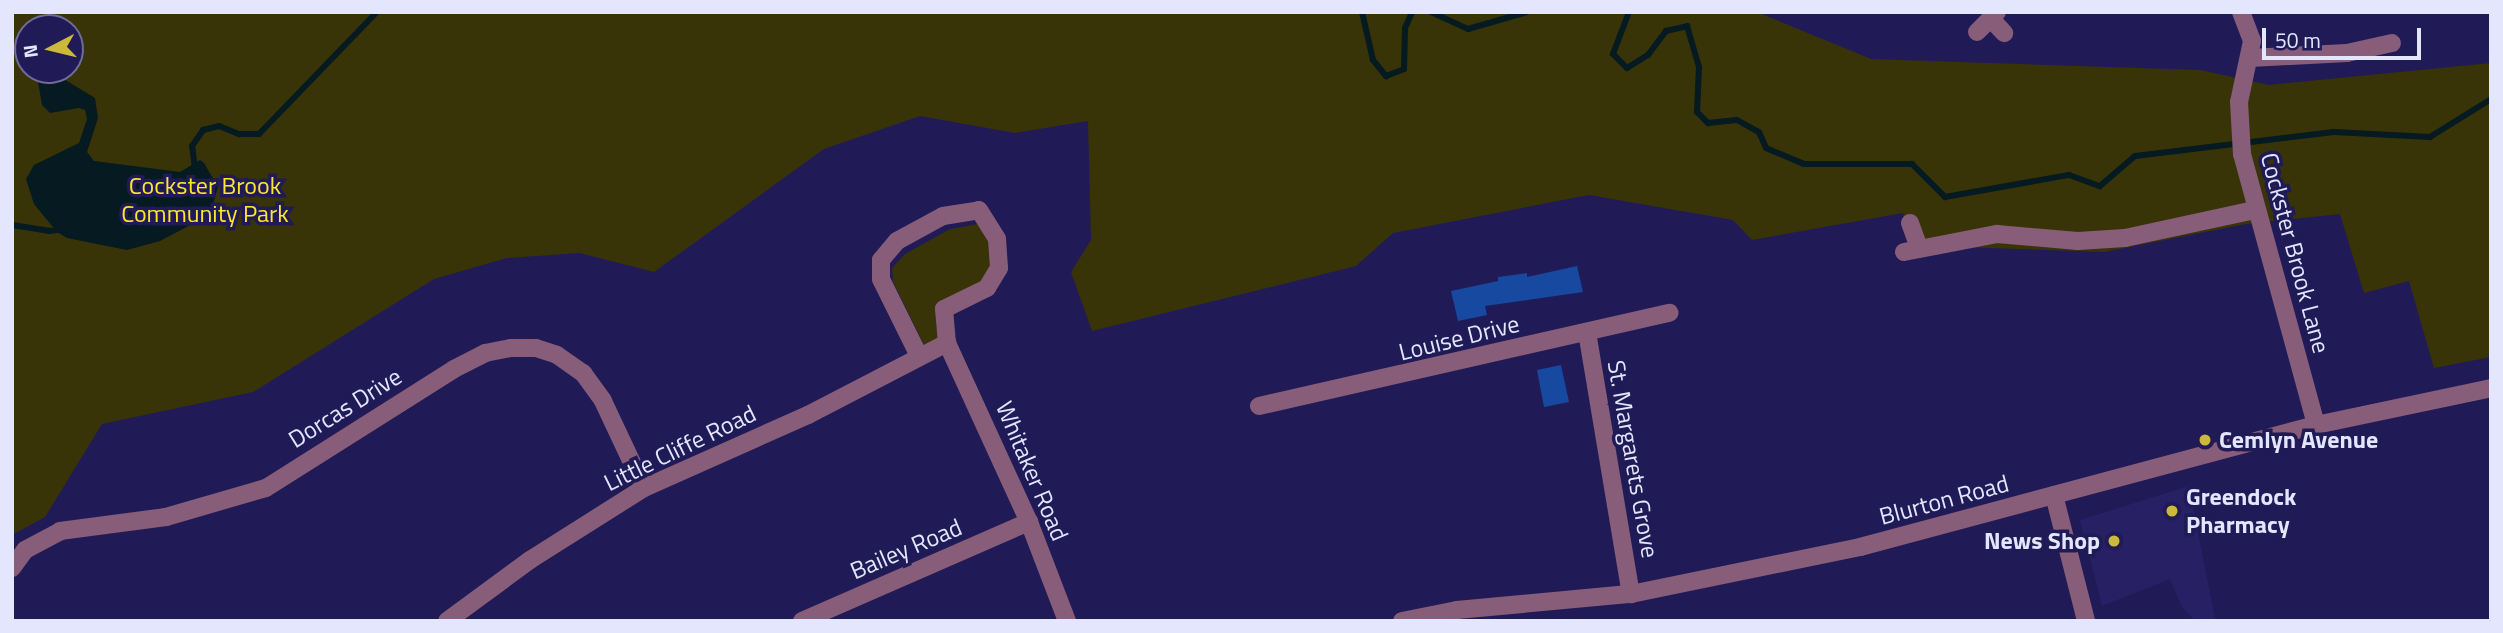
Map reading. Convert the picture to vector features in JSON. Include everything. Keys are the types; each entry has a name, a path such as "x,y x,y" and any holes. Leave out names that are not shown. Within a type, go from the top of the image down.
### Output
{"street":[{"name":"Cockster Brook Lane","path":"2241,12 2252,41 2239,103 2242,154 2254,210 2316,425"},
{"path":"1977,32 1998,22"},
{"path":"2250,58 2347,53 2392,43"},
{"name":"Whitaker Road","path":"919,356 881,279 881,260 897,241 943,216 979,210 998,239 999,268 987,288 944,309 947,344 1029,522 1067,621"},
{"path":"1910,223 1911,250 1997,234 2078,241 2125,238 2254,210"},
{"name":"Louise Drive","path":"1259,406 1670,313"},
{"name":"St. Margarets Grove","path":"1587,332 1631,594"},
{"name":"Little Cliffe Road","path":"447,621 530,560 644,488 808,415 947,344"},
{"name":"Dorcas Drive","path":"12,568 25,551 60,531 166,517 266,488 454,369 485,353 511,348 536,348 557,355 583,373 603,401 644,488"},
{"name":"Blurton Road","path":"1402,621 1631,594 1860,547 2316,425 2491,388"},
{"path":"2054,495 2086,621"},
{"name":"Bailey Road","path":"802,621 1029,522"}],"shaded area":[{"path":"2189,486 2215,619 2195,621 2182,607 2170,579 2102,606 2080,520"}],"green space":[{"name":"Cockster Brook Community Park","path":"12,12 1757,12 1871,59 2200,70 2269,85 2491,63 2491,357 2434,368 2409,281 2364,293 2340,214 2246,224 2104,252 1958,247 1914,257 1903,213 1752,240 1733,220 1589,195 1393,233 1356,266 1092,331 1071,272 1091,240 1088,121 1015,133 920,116 824,149 654,272 580,253 507,258 434,279 253,392 102,424 45,517 12,535"},
{"path":"978,224 992,247 989,280 939,310 936,326 940,339 926,349 893,282 892,268 905,254 950,229"}],"water":[{"path":"38,84 72,84 95,98 98,118 87,152 94,161 180,172 200,160 218,187 213,204 198,221 160,241 127,250 67,238 57,232 34,204 26,179 34,165 79,143 87,119 85,110 79,108 50,113 42,105"}],"building":[{"path":"1577,266 1583,292 1485,306 1487,315 1458,321 1451,291 1498,281 1498,277 1527,273 1527,277"},
{"path":"1561,365 1569,402 1544,407 1537,370"}],"waterway":[{"path":"195,169 192,146 203,130 219,126 239,134 259,134 377,12"},
{"path":"1362,12 1373,60 1386,76 1404,69 1405,28 1412,12"},
{"path":"1431,12 1468,29 1527,12"},
{"path":"1629,12 1613,54 1627,68 1648,55 1666,31 1687,26 1699,67 1697,112 1708,123 1737,120 1759,132 1766,148 1804,164 1912,164 1945,197 2069,175 2100,186 2135,156 2334,132 2430,137 2491,99"},
{"path":"12,225 49,231 65,229"}],"place":[{"name":"Cemlyn Avenue","path":"2205,440"},
{"name":"Greendock Pharmacy","path":"2172,511"},
{"name":"News Shop","path":"2114,541"}]}
